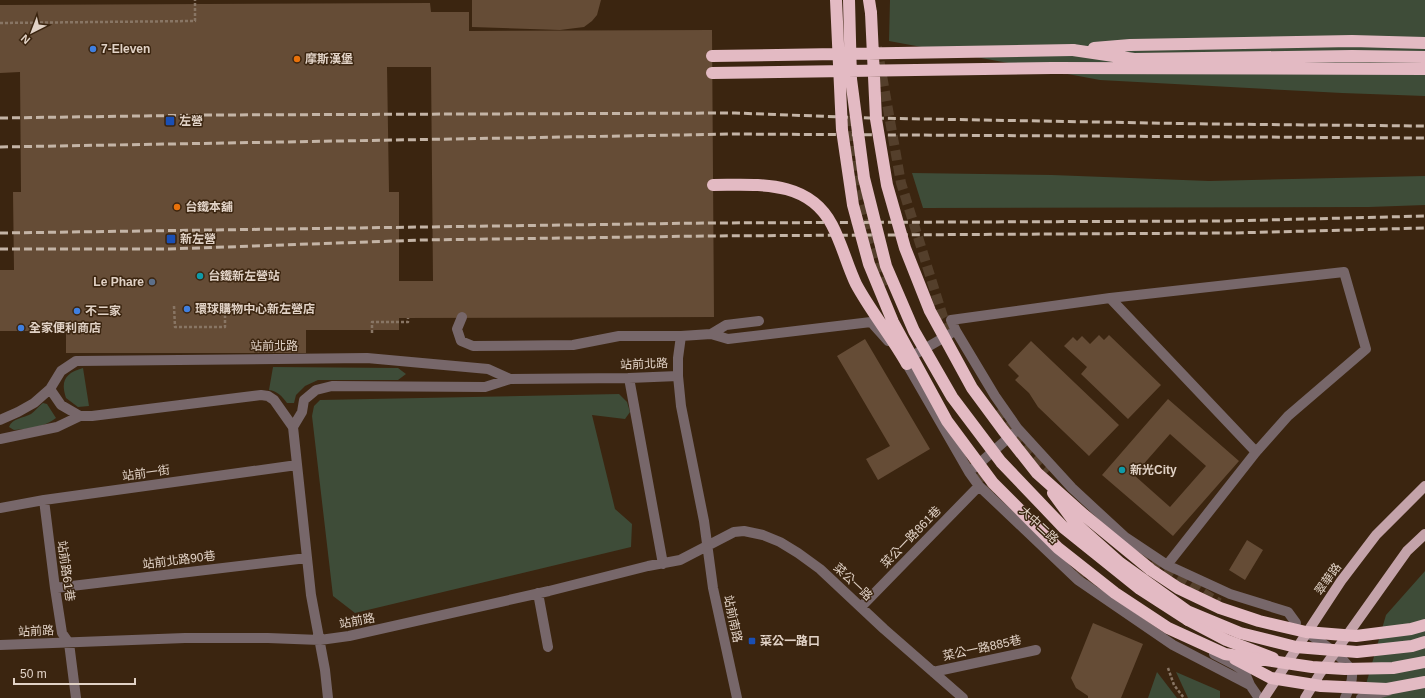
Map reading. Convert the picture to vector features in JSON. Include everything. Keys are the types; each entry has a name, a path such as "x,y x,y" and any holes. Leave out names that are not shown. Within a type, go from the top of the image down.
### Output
{"highway":[{"path":"836,0 842,130 853,205 869,264 893,322 947,421 993,483 1058,548 1115,593 1168,628 1225,654 1271,678 1321,686 1387,689 1425,682"},
{"path":"849,0 851,80 864,178 886,266 914,330 952,397 1001,462 1064,528 1140,589 1188,620 1226,640 1287,664 1321,672"},
{"path":"870,0 876,119 888,185 905,248 930,311 972,388 1075,523 1120,563 1181,606 1240,633 1296,647 1357,652 1412,646 1425,642"},
{"path":"712,56 1073,50 1130,45 1352,41 1425,43"},
{"path":"1073,50 1134,59 1352,56 1425,57"},
{"path":"712,73 1052,68 1425,69"},
{"path":"713,185 776,186 794,190 820,207 827,215 833,226 852,276 861,293 935,409 947,421"},
{"path":"1038,473 1084,515 1151,570 1178,588 1220,608 1259,621 1313,632 1356,636 1411,629 1425,625"},
{"path":"1225,654 1345,669 1393,668 1425,662"}],"main road":[{"name":"翠華路","path":"1264,698 1341,581 1376,536 1425,486"},
{"path":"1305,698 1321,672 1407,551 1425,534"}],"street":[{"path":"1167,565 1256,452 1288,416 1366,349 1344,272 1110,298 951,320 995,396 1018,429 1072,488 1125,537 1167,565 1230,594 1288,612 1296,623 1307,633 1335,653 1348,667 1352,674 1351,682 1345,698"},
{"path":"1110,298 1256,452"},
{"path":"462,317 457,329 459,335 462,341 473,346 573,345 619,336 681,336 711,334 726,325 760,321"},
{"name":"大中二路","path":"711,334 728,339 871,322 905,360 969,472 979,486 1078,580 1173,645 1250,684"},
{"path":"905,360 956,331"},
{"path":"678,376 678,358 681,336"},
{"name":"站前北路","path":"0,420 34,403 50,389 61,372 76,361 367,358 488,369 510,379"},
{"name":"站前北路","path":"293,427 302,412 304,400 316,390 332,386 485,387 510,379 678,376 681,406 708,546"},
{"path":"629,378 663,564"},
{"path":"50,389 61,404 80,416"},
{"path":"0,439 57,427 80,416 92,416 261,395 268,396 274,400 293,427 310,595 320,640 328,698"},
{"path":"969,472 1018,429"},
{"name":"站前一街","path":"0,508 44,500 297,465"},
{"name":"菜公一路861巷","path":"861,607 979,486"},
{"name":"站前路61巷","path":"44,500 62,633 69,643 76,698"},
{"name":"菜公一路","path":"708,546 734,532 744,531 763,535 780,542 820,569 963,698"},
{"name":"站前路","path":"0,645 192,638 320,640 349,636 538,593 648,566 680,560 708,546"},
{"name":"站前南路","path":"708,546 713,588 737,698"},
{"name":"站前北路90巷","path":"55,588 307,558"},
{"path":"538,593 548,647"},
{"path":"1219,603 1249,615 1279,623 1296,623"},
{"path":"1194,644 1235,665 1244,672 1260,698"},
{"name":"菜公一路885巷","path":"934,672 1036,650"},
{"path":"1361,698 1425,682"}],"path":[{"path":"0,23 195,22 195,0"},
{"path":"174,306 175,327 225,327 225,306"},
{"path":"372,333 372,322 408,322 408,318"},
{"path":"1168,668 1174,685 1184,698"}],"green space":[{"path":"890,0 1425,0 1425,96 1100,80 889,41"},
{"path":"912,173 1052,175 1209,181 1425,176 1425,205 1369,207 923,208"},
{"path":"273,367 398,368 406,374 398,380 318,380 305,386 296,395 294,403 287,403 279,394 269,390"},
{"path":"83,368 89,406 78,407 66,398 64,392 64,382 72,372"},
{"path":"619,394 627,402 630,412 625,419 592,415 615,509 632,524 631,547 355,613 333,596 312,416 314,406 320,400"},
{"path":"43,403 47,404 56,418 52,421 47,424 31,428 14,430 9,427 18,419 31,414"},
{"path":"1425,571 1425,698 1362,698 1386,615"},
{"path":"1157,672 1177,698 1148,698"},
{"path":"1176,672 1220,691 1220,698 1188,698"}],"building":[{"path":"472,0 601,0 597,15 584,27 560,30 472,27"},
{"path":"430,3 431,12 469,12 469,31 712,30 714,317 399,318 399,330 306,330 306,353 66,353 66,331 0,331 0,270 14,270 13,192 21,192 20,72 0,73 0,5","holes":["387,67 431,67 433,281 399,281 399,192 389,192"]},
{"path":"1099,335 1104,340 1109,335 1161,385 1128,419 1081,374 1087,367 1064,346 1073,337 1077,341 1082,336 1090,344"},
{"path":"865,339 930,449 878,480 866,459 890,446 837,356"},
{"path":"1031,341 1119,425 1089,456 1038,407 1029,393 1015,380 1019,376 1008,365"},
{"name":"新光City","path":"1168,399 1239,461 1173,536 1102,475","holes":["1170,434 1206,466 1170,507 1134,475"]},
{"path":"1247,540 1263,550 1245,580 1229,570"},
{"path":"1093,623 1143,644 1121,698 1088,698 1088,696 1076,688 1071,678"}],"tunnel":[{"path":"877,47 901,183 943,317 953,334"},
{"path":"851,116 855,184 883,286"},
{"path":"999,409 1015,436 1050,470"},
{"path":"968,462 994,496"},
{"path":"1127,545 1219,603"},
{"path":"1075,572 1106,591"}],"railway":[{"path":"0,118 210,115 735,113 869,118 1425,126"},
{"path":"0,147 734,134 1425,138"},
{"path":"0,233 706,223 1225,221 1425,216"},
{"path":"0,249 169,249 423,240 705,236 1232,233 1425,228"}],"place":[{"name":"7-Eleven","path":"93,49"},
{"name":"摩斯漢堡","path":"297,59"},
{"name":"左營","path":"170,121"},
{"name":"台鐵本舖","path":"177,207"},
{"name":"新左營","path":"171,239"},
{"name":"台鐵新左營站","path":"200,276"},
{"name":"Le Phare","path":"152,282"},
{"name":"環球購物中心新左營店","path":"187,309"},
{"name":"不二家","path":"77,311"},
{"name":"全家便利商店","path":"21,328"},
{"name":"新光City","path":"1122,470"},
{"name":"菜公一路口","path":"752,641"}]}
